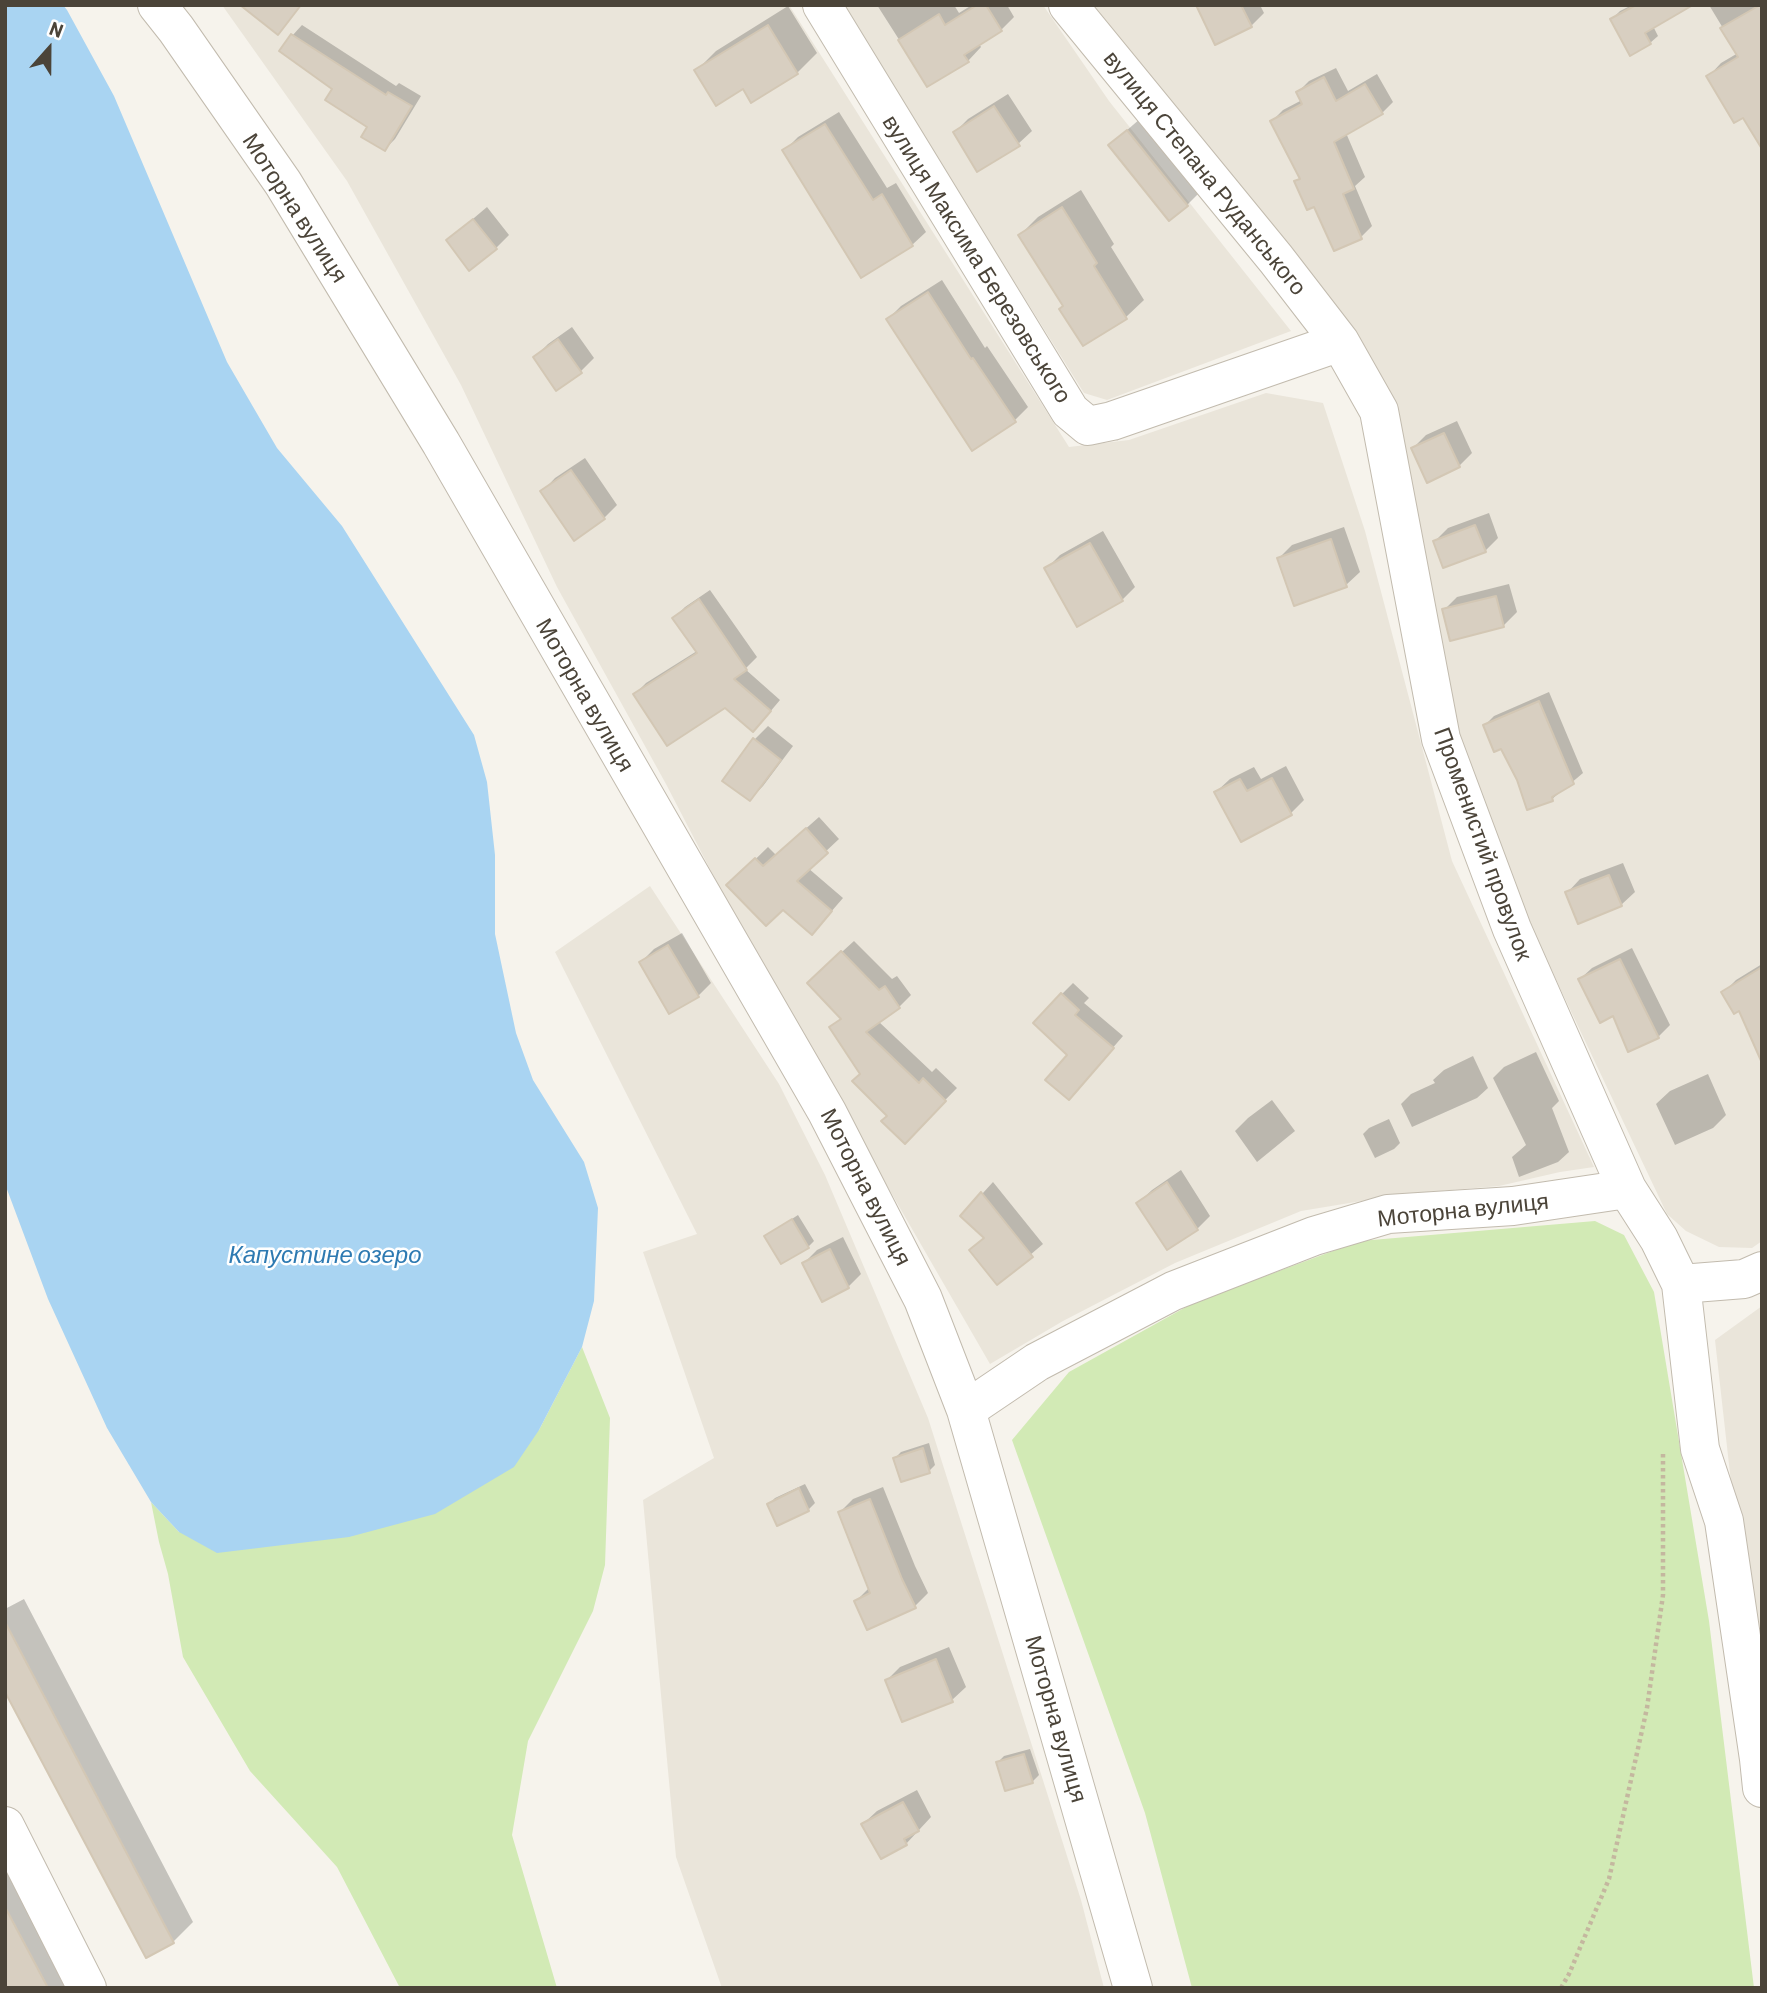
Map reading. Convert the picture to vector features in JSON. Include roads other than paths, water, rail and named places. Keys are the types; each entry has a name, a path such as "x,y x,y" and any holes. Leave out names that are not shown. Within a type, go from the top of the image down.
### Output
{"street":[{"name":"Моторна вулиця","path":"157,5 283,183 441,443 827,1112 923,1299 966,1410 1133,1988"},
{"name":"вулиця Максима Березовського","path":"822,5 1070,411 1088,426 1112,421 1340,342"},
{"name":"вулиця Степана Руданського","path":"1068,5 1276,259 1340,342"},
{"name":"Променистий провулок","path":"1340,342 1378,411 1441,738 1512,929 1627,1189 1659,1239 1681,1284 1700,1448 1724,1521 1762,1788"},
{"name":"Моторна вулиця","path":"966,1410 1037,1362 1173,1291 1314,1236 1388,1214 1513,1206 1627,1189"},
{"path":"1681,1284 1744,1279 1762,1271"},
{"path":"5,1826 88,1988"}],"water":[{"name":"Капустине озеро","path":"5,5 63,5 67,10 114,96 227,362 277,448 342,526 474,735 487,782 495,855 495,934 516,1033 533,1080 584,1162 598,1208 594,1301 582,1347 539,1430 514,1467 435,1514 349,1537 217,1553 179,1532 151,1502 107,1428 48,1299 5,1184"}]}
